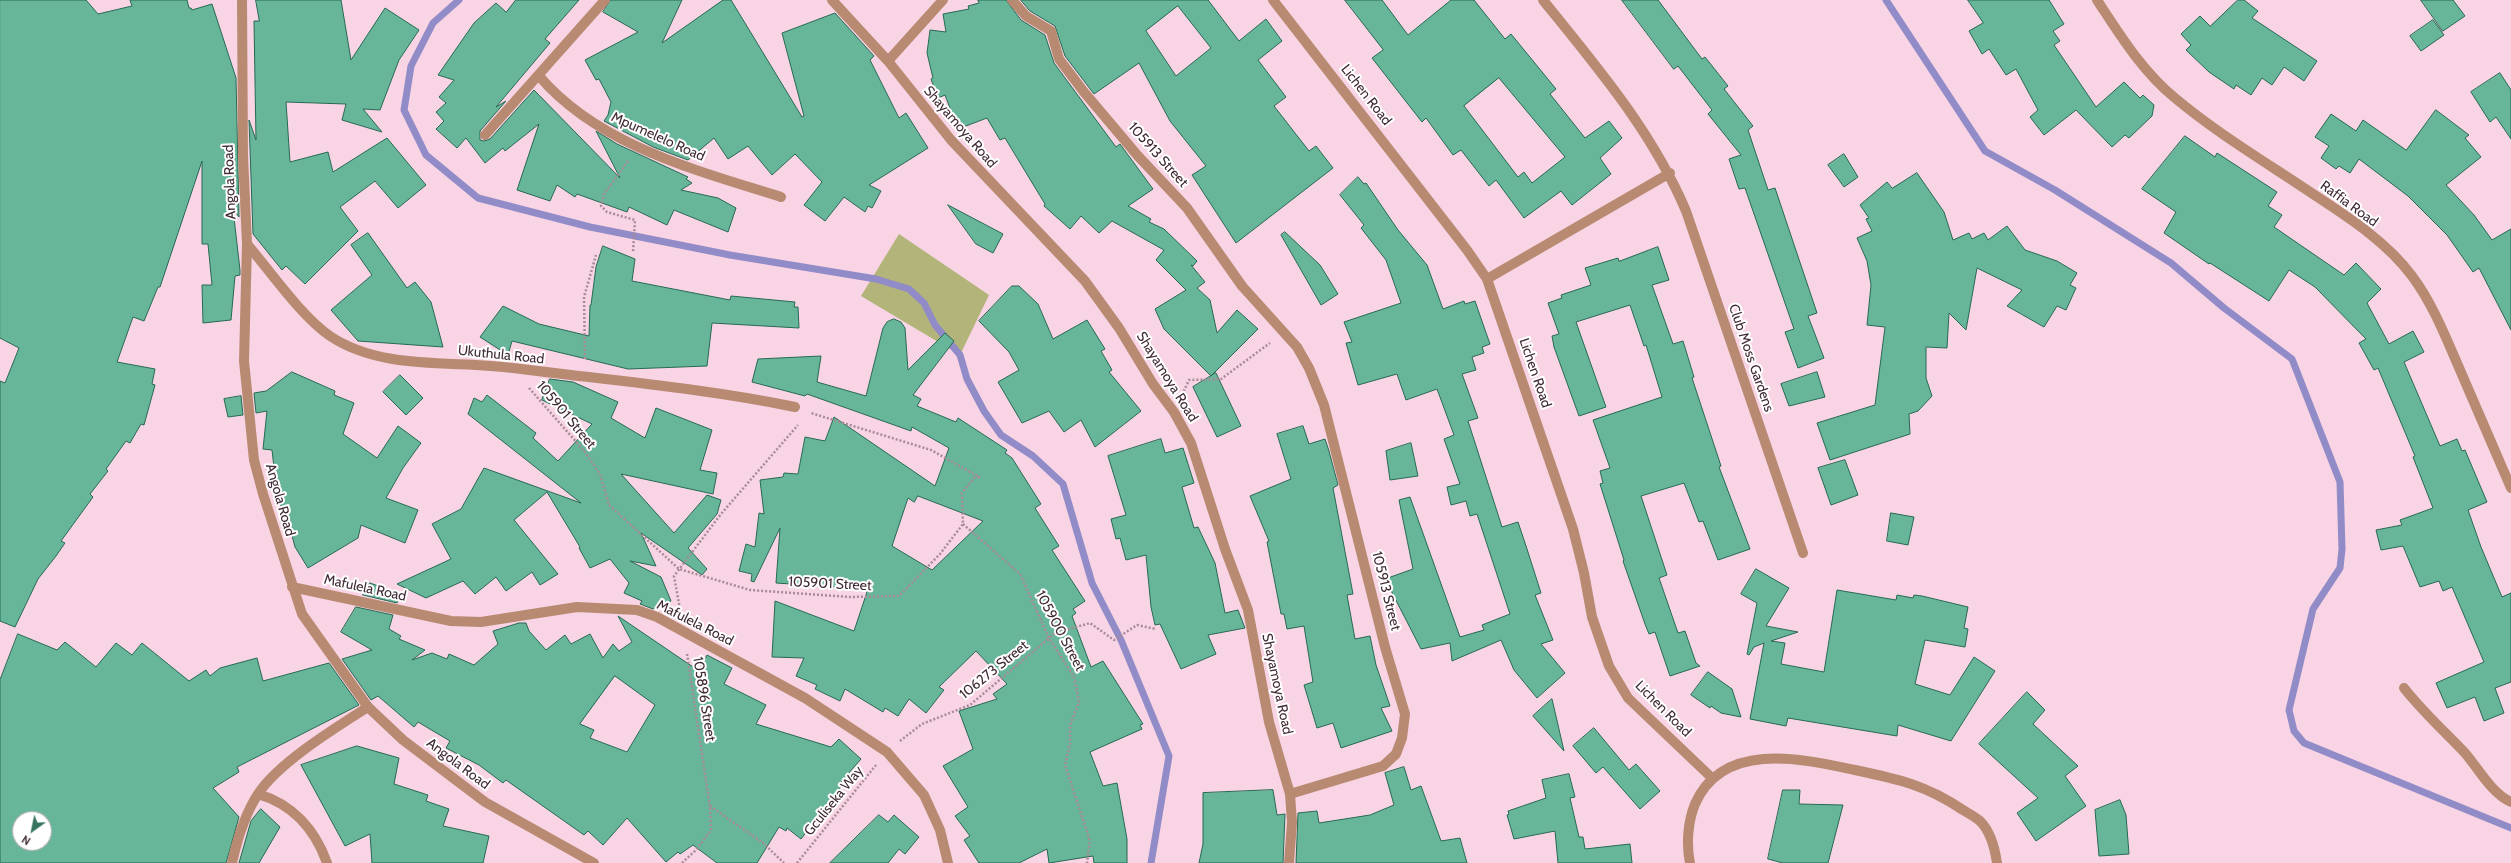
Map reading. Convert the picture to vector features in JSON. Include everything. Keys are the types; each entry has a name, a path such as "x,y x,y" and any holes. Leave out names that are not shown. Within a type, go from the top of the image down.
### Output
{"street":[{"name":"Angola Road","path":"242,0 243,156 247,244 244,361 254,460 292,586 302,614 320,642 368,707 403,740 485,802 594,863"},
{"path":"485,135 539,76 562,46 605,0"},
{"name":"Shayamoya Road","path":"832,0 888,61 950,140 1085,281 1119,328 1154,384 1174,412 1191,443 1225,549 1248,610 1269,722 1290,794 1292,822 1289,863"},
{"path":"888,61 943,0"},
{"name":"105913 Street","path":"1012,0 1026,16 1051,31 1059,59 1084,92 1138,156 1187,208 1242,286 1297,347 1309,368 1324,405 1385,647 1405,714 1402,738 1396,754 1383,766 1290,794"},
{"name":"Lichen Road","path":"1273,0 1467,250 1487,280 1573,529 1584,573 1592,617 1609,666 1628,698 1712,778"},
{"name":"Club Moss Gardens","path":"1543,0 1602,74 1650,141 1670,174 1686,211 1803,553"},
{"name":"Raffia Road","path":"2098,0 2121,38 2150,76 2174,98 2204,121 2347,217 2382,245 2411,275 2431,305 2511,488"},
{"name":"Mpumelelo Road","path":"539,76 568,105 596,124 638,146 692,168 781,197"},
{"path":"1487,280 1670,174"},
{"name":"Ukuthula Road","path":"247,244 316,324 330,336 356,350 385,357 424,362 512,368 718,393 795,407"},
{"name":"Mafulela Road","path":"292,586 451,621 481,622 577,606 637,610 658,617 805,698 887,752 924,795 940,830 948,863"},
{"path":"2404,688 2431,721 2464,752 2499,794 2511,802"},
{"path":"232,863 246,817 258,794 280,769 368,707"},
{"path":"1690,863 1688,854 1690,817 1698,798 1712,778 1733,765 1765,759 1798,758 1905,781 1939,794 1980,822 1994,846 1997,863"},
{"path":"258,794 272,799 298,815 313,834 327,863"}],"path":[{"path":"633,252 635,220 607,212 601,206 604,194 638,146"},
{"path":"586,378 584,297 596,255"},
{"path":"1174,412 1189,380 1221,379 1285,332"},
{"name":"105901 Street","path":"512,368 585,452 600,474 609,505 680,569 750,590 850,597 899,596 940,554 964,524"},
{"path":"795,407 931,450 979,477 974,478 962,493 964,524"},
{"name":"105896 Street","path":"682,863 696,850 711,830 710,806 674,576 721,514 803,419 795,407"},
{"name":"105900 Street","path":"964,524 1020,574 1049,638 1074,677 1079,702 1070,725 1070,744 1065,766 1090,841 1087,863"},
{"name":"106273 Street","path":"887,752 922,724 970,705 1055,633 1090,623 1114,640 1137,625 1156,629"},
{"name":"Gculiseka Way","path":"797,863 887,752"},
{"path":"710,806 763,843 784,863"}],"green space":[{"path":"899,234 989,295 960,355 861,296"}],"building":[{"path":"0,0 86,0 98,14 132,6 130,0 187,0 189,8 192,10 212,4 236,78 239,217 233,209 240,275 235,276 231,320 203,323 202,285 212,285 208,244 202,244 202,161 160,287 158,287 144,321 133,317 117,362 155,369 152,384 155,385 144,425 141,424 130,443 126,441 106,469 108,471 90,494 93,497 61,541 65,543 38,579 15,627 0,621 0,381 5,383 19,348 0,338"},
{"path":"256,0 341,0 351,60 385,8 419,30 399,60 380,110 363,109 382,132 342,120 346,104 286,102 290,162 328,152 333,172 387,138 426,185 398,208 375,181 340,207 358,231 305,284 286,266 282,270 253,234 249,120 256,140 254,21 259,21"},
{"path":"516,0 579,0 545,39 550,43 496,107 506,101 480,131 480,140 484,141 490,139 534,90 620,178 596,131 617,144 688,177 686,179 692,183 681,190 718,198 736,208 728,232 674,210 667,225 629,207 627,212 577,194 575,197 557,185 550,201 517,190 539,124 505,151 503,148 485,163 466,138 457,148 436,129 444,121 436,112 446,103 439,97 454,80 438,75 474,23 496,3 506,12"},
{"path":"611,0 682,0 662,43 723,0 731,0 802,117 804,116 782,33 835,13 874,56 870,60 899,118 906,113 928,148 869,185 881,191 872,208 868,206 865,212 844,197 825,221 804,205 822,182 795,154 772,175 748,146 728,159 714,138 688,160 653,147 604,121 608,115 611,102 599,79 596,80 585,60 638,32 603,12"},
{"path":"978,0 1006,0 1021,20 1045,35 1054,63 1116,147 1120,144 1153,189 1128,206 1151,219 1149,222 1164,229 1197,261 1193,266 1191,265 1205,282 1197,288 1210,300 1217,333 1237,310 1258,329 1211,376 1164,329 1155,309 1186,290 1156,260 1164,250 1112,221 1099,233 1081,216 1070,229 1044,206 1045,204 1005,138 1000,140 987,118 958,129 945,95 938,98 931,79 933,78 927,53 930,30 946,32 943,14 969,9 968,6 979,3"},
{"path":"1021,0 1208,0 1239,41 1266,19 1282,41 1258,60 1286,97 1274,106 1309,151 1316,146 1333,168 1236,243 1192,175 1206,166 1170,121 1139,63 1094,94 1065,56 1055,26 1030,11","holes":["1178,6 1211,48 1176,76 1146,31"]},
{"path":"1345,0 1382,0 1408,35 1451,0 1474,0 1505,39 1511,34 1556,89 1550,94 1585,138 1609,121 1622,138 1600,158 1611,174 1572,205 1561,191 1524,218 1496,180 1489,186 1461,150 1453,155 1426,118 1422,122 1372,58 1383,50","holes":["1499,78 1565,157 1532,183 1524,172 1518,177 1464,106"]},
{"path":"1622,0 1658,0 1702,59 1705,57 1728,86 1724,89 1753,126 1748,130 1768,190 1775,188 1817,313 1808,316 1824,358 1798,368 1785,332 1794,329 1745,188 1739,189 1729,159 1741,155 1708,114 1712,110 1678,66 1674,69"},
{"path":"1968,0 2049,0 2064,24 2053,31 2060,41 2054,45 2096,107 2124,82 2140,98 2143,95 2154,105 2152,116 2129,138 2125,135 2112,147 2076,110 2044,135 2030,117 2038,110 2016,69 2006,75 1989,49 1982,54 1969,31 1983,23"},
{"path":"2238,0 2244,0 2258,11 2252,18 2317,61 2304,81 2284,67 2272,85 2262,78 2251,95 2236,85 2234,89 2209,72 2186,50 2191,45 2181,34 2200,16 2210,26"},
{"path":"2421,0 2453,0 2465,16 2443,31"},
{"path":"2433,20 2444,35 2421,51 2410,36"},
{"path":"2500,73 2511,90 2511,139 2496,117 2490,122 2471,92"},
{"path":"2436,110 2469,135 2465,138 2481,157 2446,185 2474,215 2492,240 2511,229 2511,330 2479,268 2473,272 2447,235 2408,196 2359,159 2350,173 2339,166 2336,169 2321,158 2329,146 2315,137 2331,114 2356,131 2363,120 2406,150"},
{"path":"2185,136 2215,157 2217,153 2277,192 2268,206 2282,215 2274,227 2344,275 2356,263 2381,289 2367,303 2389,344 2413,331 2424,352 2404,362 2440,446 2457,439 2462,451 2465,450 2487,502 2468,510 2481,547 2502,597 2511,593 2511,682 2495,688 2504,713 2484,721 2475,697 2447,708 2436,683 2484,662 2452,587 2443,591 2439,581 2420,587 2403,546 2381,550 2376,530 2402,525 2400,520 2433,508 2413,457 2415,456 2378,368 2374,370 2359,343 2366,339 2315,287 2289,270 2269,301 2210,263 2209,264 2164,233 2176,212 2142,189"},
{"path":"1844,154 1858,177 1844,187 1828,165"},
{"path":"1917,173 1944,212 1953,240 1969,233 1972,239 1984,233 1988,240 2007,226 2025,250 2057,261 2077,273 2070,285 2076,288 2066,310 2057,306 2044,327 2007,306 2022,290 1977,268 1966,330 1949,313 1947,348 1926,347 1926,378 1932,396 1918,411 1909,414 1910,434 1830,460 1817,423 1875,405 1885,327 1867,325 1871,285 1867,261 1857,238 1872,231 1866,219 1869,218 1860,205 1887,182 1892,188"},
{"path":"1358,177 1364,184 1366,183 1398,230 1427,265 1443,309 1464,301 1465,304 1475,301 1490,344 1482,347 1484,353 1472,357 1476,370 1462,374 1478,418 1468,421 1502,527 1518,522 1527,549 1541,593 1535,595 1553,640 1541,644 1565,673 1537,698 1514,670 1501,640 1452,661 1450,643 1421,649 1385,579 1413,569 1399,500 1410,497 1460,637 1484,630 1482,625 1510,614 1477,514 1470,516 1466,501 1451,505 1447,487 1460,484 1444,439 1454,435 1437,389 1406,400 1397,374 1358,385 1346,343 1352,342 1344,322 1401,303 1386,260 1361,228 1364,225 1340,195"},
{"path":"948,205 1003,234 993,253 976,244"},
{"path":"1285,232 1320,265 1338,294 1321,305 1281,235"},
{"path":"368,233 407,288 415,282 431,302 443,347 358,341 331,310 372,275 351,245"},
{"path":"603,246 635,259 632,281 730,300 731,296 795,302 794,307 798,307 799,328 712,323 707,366 628,369 512,341 508,355 480,337 503,306 539,324 589,336 590,305 596,267"},
{"path":"1658,247 1669,280 1652,285 1673,344 1683,341 1694,377 1692,378 1721,466 1719,467 1750,549 1718,560 1703,521 1699,522 1684,483 1641,496 1667,575 1659,578 1678,633 1685,631 1696,663 1700,666 1670,676 1655,632 1649,634 1623,561 1624,560 1600,484 1603,483 1600,471 1610,468 1593,420 1662,397 1646,345 1644,346 1630,305 1576,322 1606,407 1579,416 1554,347 1552,336 1559,334 1548,303 1562,298 1561,295 1591,285 1585,268 1618,258 1619,261"},
{"path":"1012,286 1019,286 1038,304 1053,339 1087,320 1105,349 1101,351 1112,370 1109,372 1141,411 1095,447 1081,420 1064,432 1049,411 1022,423 998,382 1019,370 1009,352 979,321"},
{"path":"894,319 901,322 905,328 908,370 945,333 954,341 913,395 921,399 917,406 956,422 958,418 1007,450 1005,453 1012,458 1041,504 1035,508 1059,546 1052,550 1085,601 1073,609 1076,613 1072,616 1091,667 1103,661 1143,724 1140,725 1142,729 1090,752 1103,786 1117,783 1127,839 1127,863 1094,863 1093,856 1049,863 1047,849 1019,863 979,863 964,840 970,836 955,816 968,807 943,766 973,749 959,711 997,699 993,694 1007,684 976,651 939,687 944,690 926,713 909,699 898,716 885,708 883,712 845,689 840,701 815,689 817,685 796,676 804,658 772,657 775,601 854,631 868,589 776,583 780,528 754,582 751,581 752,574 739,571 746,544 755,547 759,513 764,514 760,480 783,477 784,473 798,474 805,437 825,441 834,417 935,486 949,448 912,427 911,431 807,394 805,396 752,382 758,359 821,356 817,382 866,396 883,328 887,322","holes":["918,496 983,521 932,570 892,546 908,498 914,502"]},
{"path":"292,372 335,391 334,395 354,403 343,434 377,458 398,426 421,443 403,468 386,498 418,510 405,543 361,525 358,538 308,568 295,547 285,509 278,503 272,450 263,449 267,411 256,413 254,393 266,391"},
{"path":"1817,372 1825,397 1789,406 1781,384"},
{"path":"1216,373 1241,426 1217,437 1193,387"},
{"path":"400,375 423,398 406,415 383,392"},
{"path":"550,379 573,382 618,402 611,418 645,438 656,408 712,430 700,470 717,473 713,494 621,474 674,533 707,495 721,500 717,514 688,548 707,569 702,575 641,533 656,566 630,561 661,577 671,601 653,609 640,604 642,601 624,593 629,583 610,559 590,568 579,548 580,547 547,492 514,520 558,574 540,585 532,572 506,591 496,577 475,594 463,581 426,598 397,584 451,559 432,524 461,509 484,468 581,503 468,414 474,398 482,402 487,395 536,433 533,438 558,461 592,424 542,400"},
{"path":"241,396 243,415 228,417 224,399"},
{"path":"1303,426 1309,444 1325,439 1329,451 1338,485 1333,488 1353,594 1347,595 1355,639 1370,636 1376,665 1390,706 1381,708 1392,731 1341,748 1333,723 1317,728 1304,685 1313,682 1304,626 1287,629 1284,614 1281,614 1267,542 1269,541 1250,496 1291,479 1277,434"},
{"path":"1161,439 1165,453 1183,448 1194,483 1182,487 1194,528 1198,527 1215,563 1225,613 1238,610 1245,628 1208,635 1216,654 1181,669 1160,624 1155,625 1151,607 1146,555 1126,560 1120,538 1116,539 1111,519 1126,515 1108,456"},
{"path":"1411,443 1418,476 1390,480 1386,451"},
{"path":"1845,460 1858,495 1831,505 1818,468"},
{"path":"1891,513 1914,517 1908,545 1887,541"},
{"path":"1756,569 1789,588 1766,626 1798,632 1771,641 1785,643 1781,664 1824,672 1837,590 1896,600 1897,595 1913,598 1914,595 1922,596 1968,607 1964,628 1968,629 1965,647 1925,640 1915,684 1950,695 1974,657 1995,671 1951,741 1898,725 1897,736 1788,718 1786,726 1750,719 1764,643 1754,647 1749,655 1747,654 1757,603 1741,594"},
{"path":"370,583 400,594 397,603 363,595"},
{"path":"356,607 393,615 389,629 401,636 399,639 425,650 412,660 432,653 447,659 449,654 474,665 498,644 493,631 519,623 526,623 529,631 546,650 565,635 571,644 590,634 603,658 613,644 619,651 632,642 618,616 699,671 707,655 732,668 724,684 766,705 756,724 831,747 839,739 861,759 841,782 843,784 801,839 787,828 786,831 779,827 757,863 717,863 693,845 680,854 678,852 666,862 627,818 603,845 588,831 584,835 506,780 503,783 479,765 446,748 450,741 418,722 414,727 378,696 371,700 342,659 372,650 341,632","holes":["615,676 655,705 627,752 590,738 594,730 580,724"]},
{"path":"18,634 57,650 65,642 96,667 116,643 132,655 142,643 189,681 206,670 210,676 220,668 257,658 263,681 329,663 359,705 237,767 239,772 213,788 239,817 226,863 0,863 0,680"},
{"path":"1708,672 1732,689 1741,717 1721,713 1711,706 1710,708 1691,695"},
{"path":"2027,692 2045,710 2033,724 2078,766 2065,776 2086,806 2036,841 2017,813 2038,798 1979,744"},
{"path":"1552,699 1564,751 1533,716"},
{"path":"1594,728 1629,770 1636,764 1660,791 1640,809 1603,767 1596,773 1573,746"},
{"path":"357,746 399,758 394,784 428,795 426,801 449,809 443,826 489,836 483,863 372,863 370,834 345,846 301,765"},
{"path":"1404,767 1411,790 1421,786 1441,841 1460,838 1467,863 1296,863 1298,813 1317,811 1319,823 1370,815 1394,805 1385,773"},
{"path":"1569,774 1575,797 1570,798 1579,837 1583,837 1585,849 1630,844 1632,863 1558,863 1555,831 1514,839 1507,815 1509,814 1508,811 1546,798 1542,780"},
{"path":"1273,790 1277,815 1285,814 1283,863 1199,863 1203,844 1203,793"},
{"path":"1783,790 1800,790 1799,804 1843,805 1828,863 1783,863 1768,859"},
{"path":"2120,800 2126,815 2129,854 2099,856 2095,810"},
{"path":"261,809 280,827 259,863 239,863 251,821"},
{"path":"879,815 888,822 894,815 919,837 905,854 899,849 888,863 830,863"}],"waterway":[{"path":"459,0 433,23 411,66 404,110 426,155 478,198 590,227 730,255 876,279 909,289 924,303 935,325 960,355 967,379 984,411 1001,435 1033,456 1063,484 1092,583 1121,640 1169,756 1151,863"},
{"path":"1886,0 1985,151 2055,190 2171,263 2224,308 2292,359 2340,482 2342,549 2340,568 2313,609 2289,710 2294,731 2304,743 2511,828"}]}
